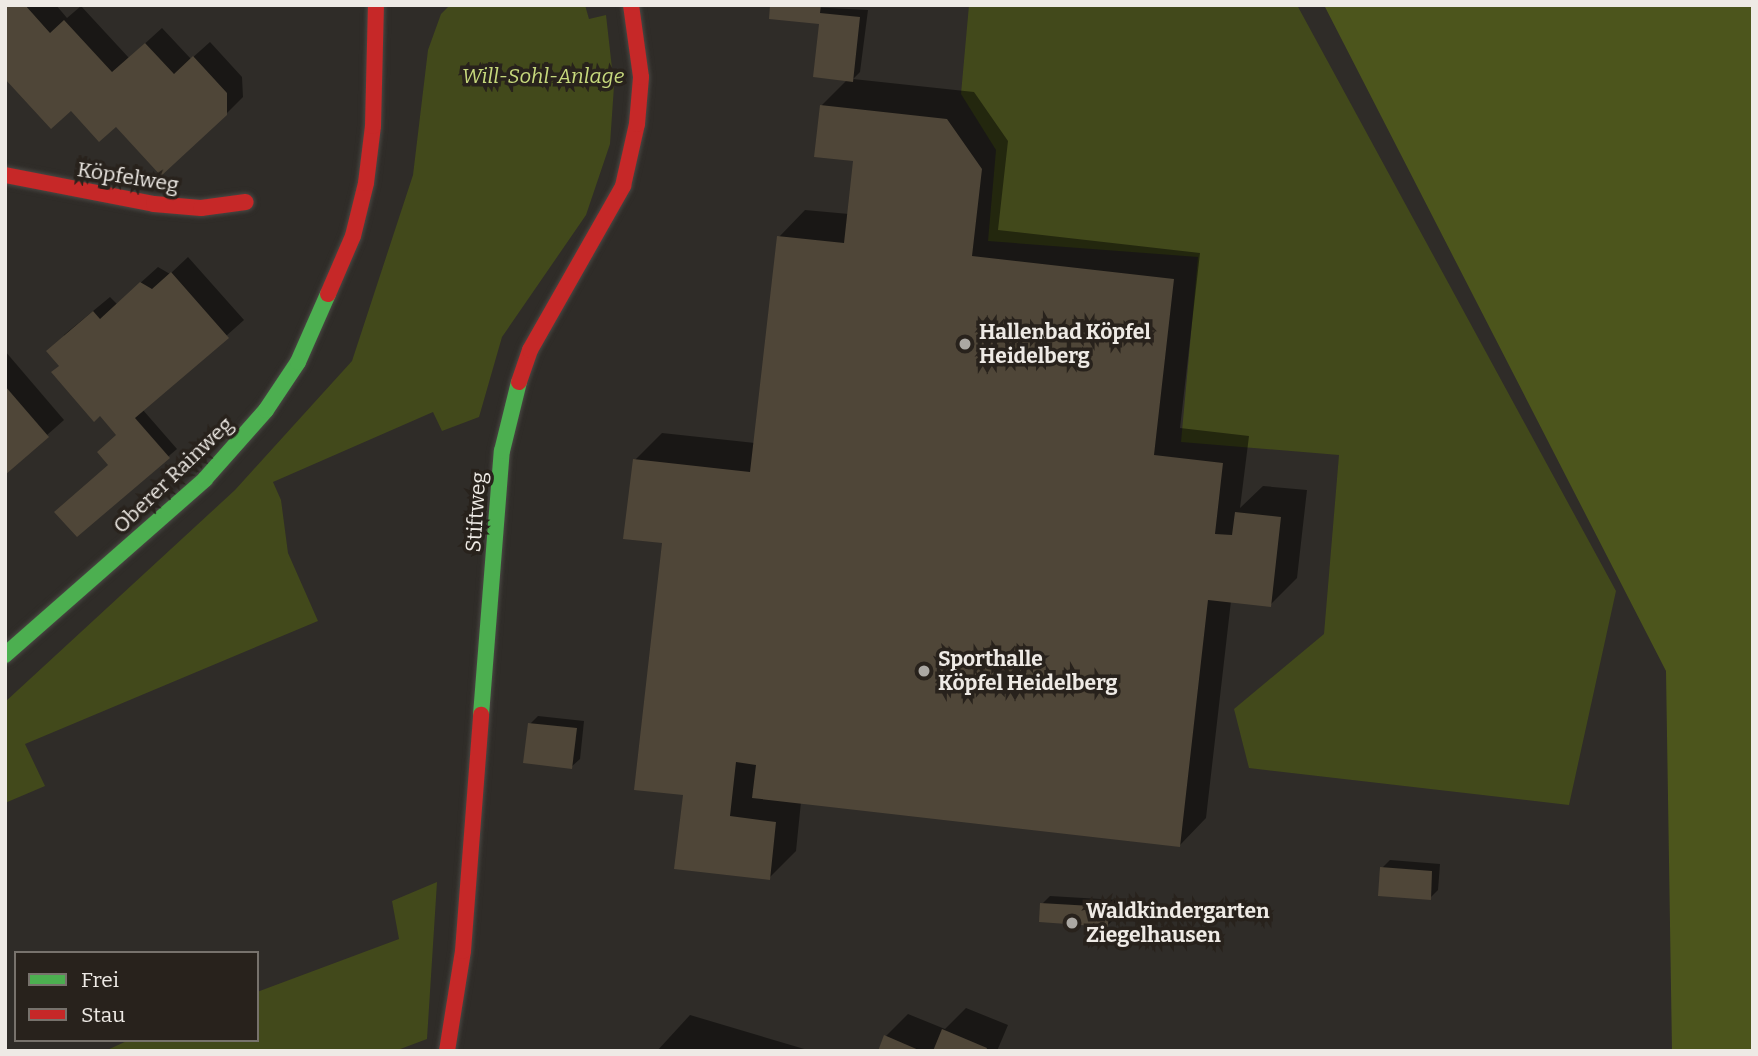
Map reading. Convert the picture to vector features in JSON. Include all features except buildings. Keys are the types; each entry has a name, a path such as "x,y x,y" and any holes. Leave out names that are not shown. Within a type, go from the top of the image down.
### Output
{"street":[{"name":"Oberer Rainweg","path":"5,655 205,479 258,420 298,362 353,236 366,183 373,126 376,5"},
{"name":"Stiftweg","path":"447,1051 463,951 502,452 513,398 530,350 623,186 637,124 641,77 631,5"},
{"name":"Köpfelweg","path":"5,175 154,205 201,208 246,202"}],"green space":[{"name":"Will-Sohl-Anlage","path":"450,5 585,5 589,19 606,15 614,86 610,144 586,215 502,337 479,417 442,431 433,412 273,482 281,500 288,553 318,621 25,744 45,786 5,803 5,702 235,490 352,361 413,175 428,50 441,14"},
{"path":"969,5 1297,5 1616,591 1569,805 1249,768 1234,709 1324,634 1339,455 1181,442 1198,257 988,241 996,150 961,94"},
{"path":"1324,5 1753,5 1753,1051 1672,1051 1666,671"},
{"path":"437,882 427,1039 395,1051 105,1051 125,1042 259,1042 259,991 399,939 392,901"}],"traffic: fast":[{"path":"5,655 205,479 266,410 298,362 328,294"},
{"path":"481,715 502,451 519,382"}],"traffic: jam":[{"path":"328,294 353,236 366,183 373,126 376,5"},
{"path":"519,382 530,350 623,186 637,124 641,77 631,5"},
{"path":"5,175 154,204 201,208 246,202"},
{"path":"447,1051 463,951 481,715"}],"place":[{"name":"Hallenbad Köpfel Heidelberg","path":"965,344"},
{"name":"Sporthalle Köpfel Heidelberg","path":"924,671"},
{"name":"Waldkindergarten Ziegelhausen","path":"1072,923"}]}
